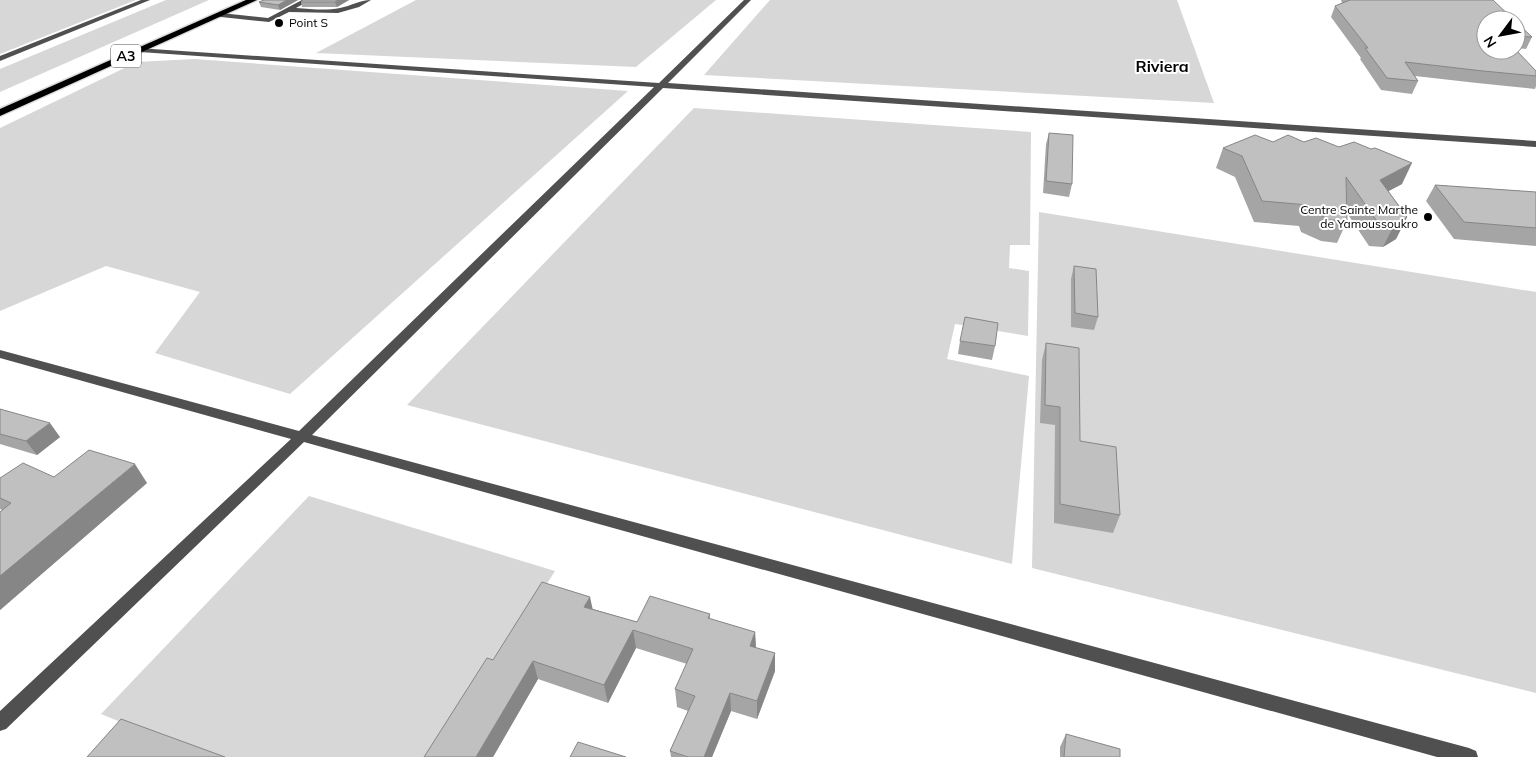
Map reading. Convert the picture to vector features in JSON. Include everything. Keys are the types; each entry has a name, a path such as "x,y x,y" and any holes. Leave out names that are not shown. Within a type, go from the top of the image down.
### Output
{"highway":[{"name":"A3","path":"0,113 253,0"}],"street":[{"path":"0,59 147,0"},
{"path":"221,15 269,20 307,0"},
{"path":"289,10 341,12 368,0"},
{"path":"0,723 301,437 748,0"},
{"path":"140,50 1536,144"},
{"path":"0,354 1469,757"}],"shaded area":[{"path":"0,0 136,0 0,54"},
{"path":"166,0 209,0 0,92 0,69"},
{"path":"416,0 716,0 636,67 316,53"},
{"path":"770,0 1177,0 1214,103 704,75"},
{"path":"194,59 628,91 290,394 155,353 200,292 106,266 0,311 0,128 137,62"},
{"path":"694,108 1031,132 1030,245 1010,245 1009,268 1029,271 1028,336 955,324 947,359 1029,376 1012,564 407,405"},
{"path":"1039,212 1536,292 1536,693 1032,568"},
{"path":"309,496 555,571 437,757 206,757 101,714"}],"building":[{"path":"264,0 287,0 278,5 259,2"},
{"path":"303,0 338,0 335,2 301,2"},
{"path":"1350,0 1493,0 1504,10 1476,10 1476,60 1526,60 1536,71 1536,76 1405,62 1418,81 1387,78 1365,48 1368,48 1335,6"},
{"path":"1526,31 1532,37 1526,37"},
{"path":"1049,133 1073,135 1072,184 1046,181"},
{"path":"1255,135 1273,142 1288,135 1304,142 1316,138 1339,147 1354,142 1371,149 1375,148 1412,163 1380,180 1407,217 1394,225 1379,224 1346,177 1347,221 1330,220 1310,210 1308,205 1262,201 1242,156 1223,148"},
{"path":"1435,185 1536,192 1536,228 1464,222"},
{"path":"1074,266 1096,269 1098,317 1075,313"},
{"path":"965,317 998,323 995,346 960,341"},
{"path":"1046,343 1079,348 1080,441 1116,447 1120,515 1060,504 1060,407 1045,405"},
{"path":"0,409 50,423 26,441 0,434"},
{"path":"89,450 135,464 0,576 0,512 11,503 0,498 0,478 23,463 54,477"},
{"path":"542,582 590,597 584,607 637,622 650,596 710,614 708,618 755,632 750,646 775,653 757,701 730,693 704,757 688,757 670,751 695,696 675,689 693,649 633,630 604,685 533,661 476,757 424,757 487,658 493,660"},
{"path":"121,719 225,757 87,757"},
{"path":"1066,734 1120,749 1120,757 1064,757"},
{"path":"578,742 626,757 570,757"}],"place":[{"name":"Point S","path":"279,23"},
{"name":"Centre Sainte Marthe de Yamoussoukro","path":"1428,217"}],"district":[{"name":"Riviera","path":"1162,66"}]}
